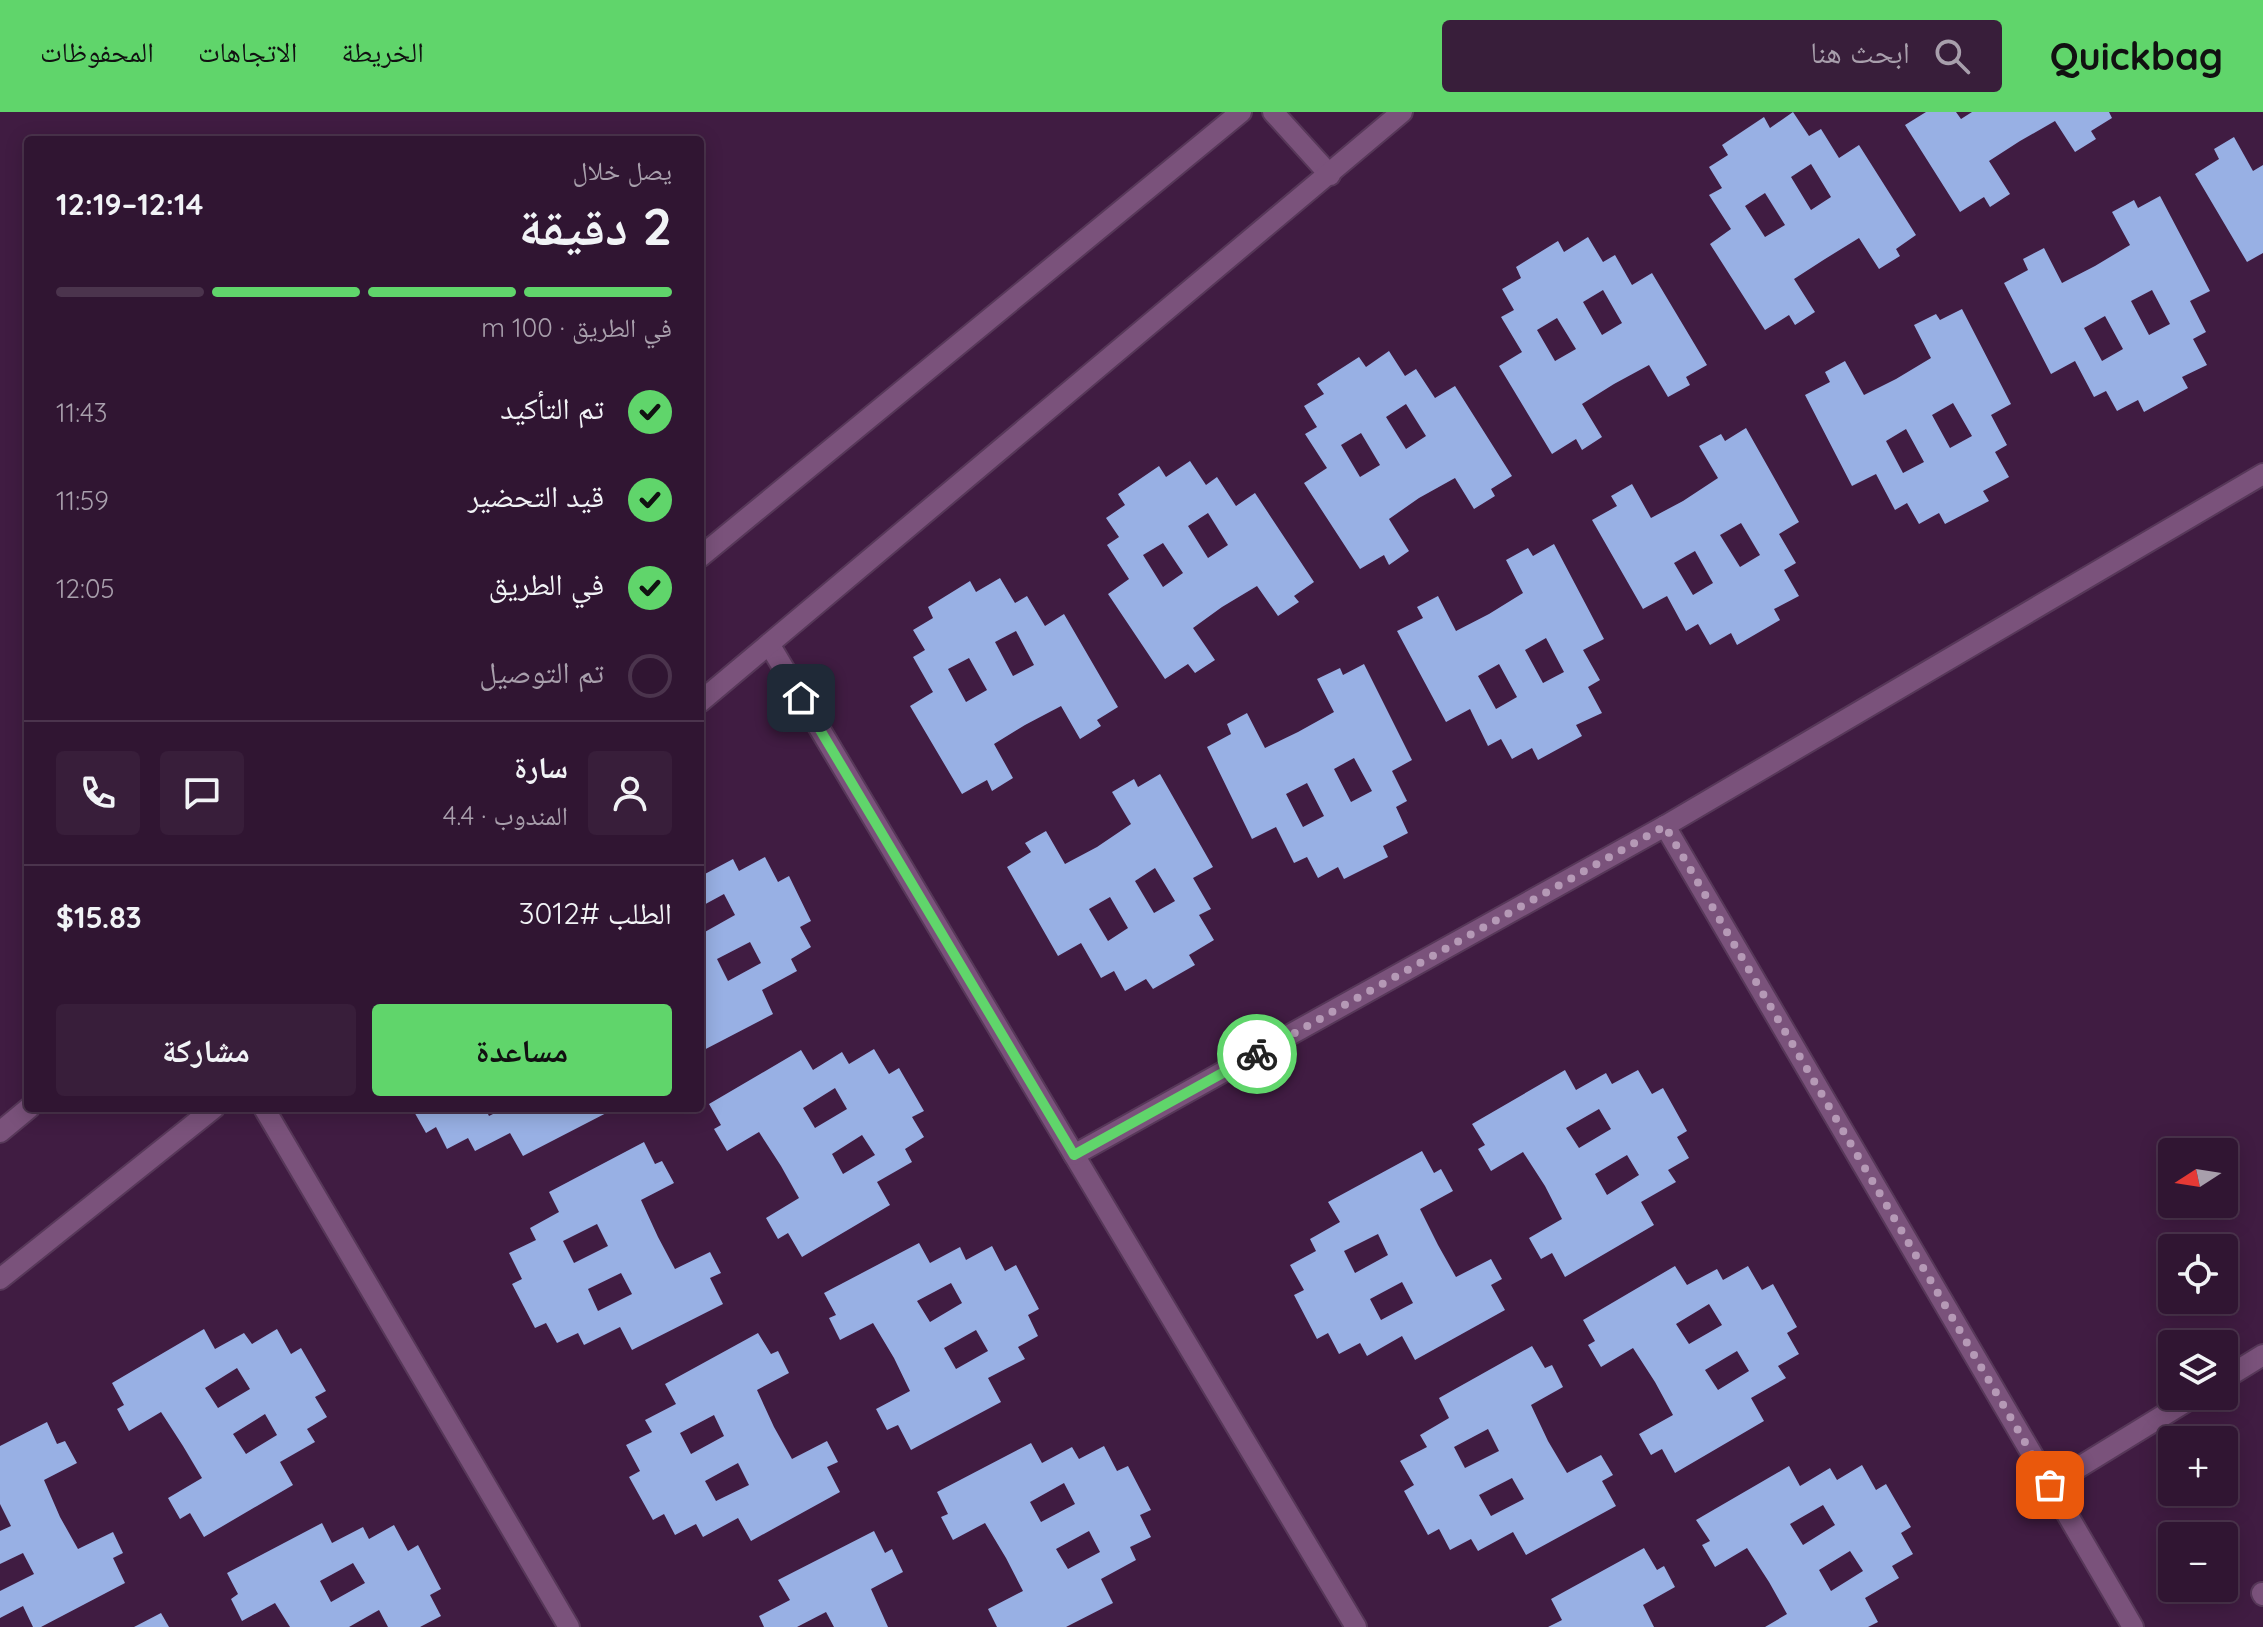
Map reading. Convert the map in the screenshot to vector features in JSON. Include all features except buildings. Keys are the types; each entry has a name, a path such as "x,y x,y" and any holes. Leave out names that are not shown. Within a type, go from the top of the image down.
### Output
{"street":[{"path":"704,554 1241,112"},
{"path":"1273,112 1330,175"},
{"path":"704,699 1402,112"},
{"path":"1074,1155 1665,826 2263,474"},
{"path":"769,644 1356,1627"},
{"path":"1665,826 2133,1627"},
{"path":"0,1132 24,1112"},
{"path":"0,1279 209,1112"},
{"path":"266,1112 569,1627"},
{"path":"2238,1370 2263,1355"},
{"path":"2050,1485 2172,1410"}],"way so far":[{"path":"1257,1054 1665,826 2050,1485"}],"route":[{"path":"801,698 1074,1155 1257,1054"}]}
